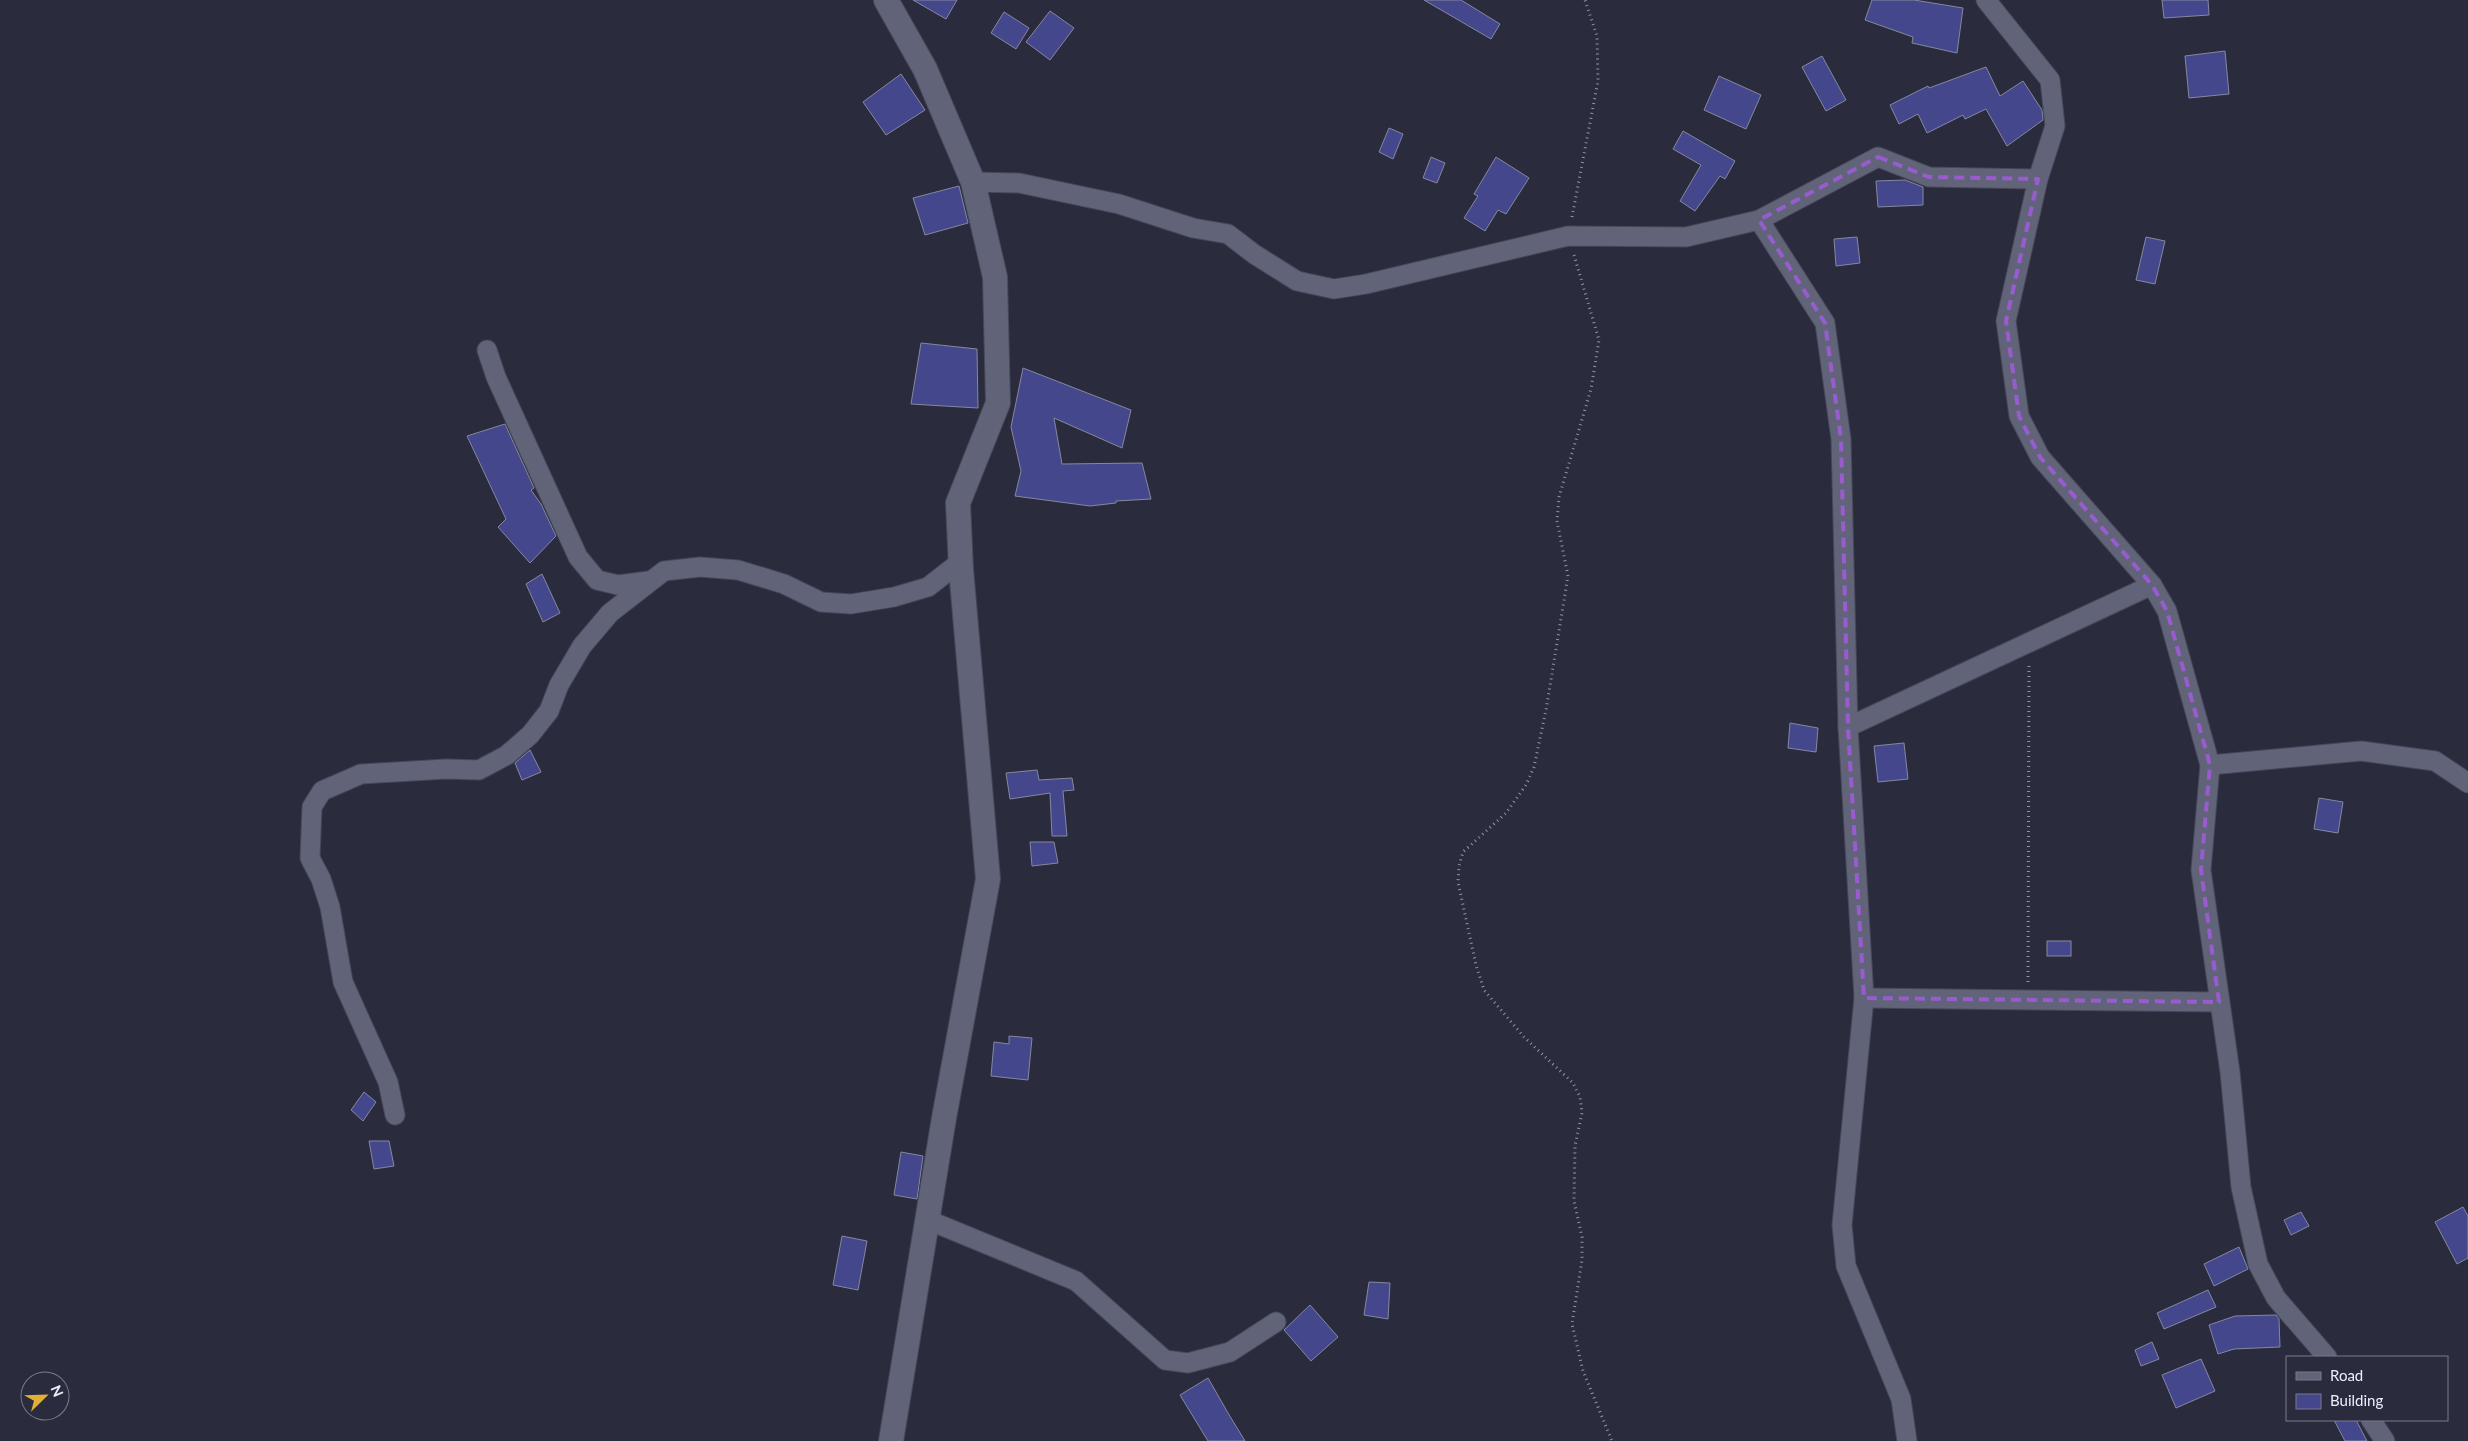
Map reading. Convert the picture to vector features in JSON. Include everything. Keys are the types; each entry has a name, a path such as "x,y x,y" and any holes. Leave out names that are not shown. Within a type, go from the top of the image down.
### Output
{"street":[{"path":"886,0 925,68 973,182 995,277 998,403 958,503 960,562 988,879 944,1118 891,1441"},
{"path":"1986,0 2050,80 2055,126 2038,179 2006,321 2018,416 2040,458 2152,586 2167,611 2210,765 2201,870 2230,1072 2241,1187 2258,1264 2276,1298 2326,1356"},
{"path":"973,182 1019,183 1065,191 1118,204 1193,228 1228,234 1254,254 1297,281 1334,289 1366,284 1568,236 1686,237 1759,220 1878,157 1929,177 2038,179"},
{"path":"1759,220 1825,323 1841,439 1848,727 1864,998 1842,1224 1846,1266 1901,1399 1907,1441"},
{"path":"487,350 499,385 578,557 597,580 618,585 649,581"},
{"path":"395,1115 388,1082 343,982 330,907 321,879 310,858 312,807 322,791 361,774 479,770 507,755 530,735 549,711 559,685 582,646 610,613 664,571 700,567 738,570 784,584 821,602 850,604 894,597 928,587 960,562"},
{"path":"1848,727 2152,586"},
{"path":"2210,765 2361,751 2434,761 2468,784"},
{"path":"1864,998 2220,1002"},
{"path":"928,1220 1076,1281 1165,1360 1188,1363 1230,1352 1276,1322"},
{"path":"2372,1421 2385,1441"}],"path":[{"path":"1585,0 1597,36 1598,81 1568,236 1599,340 1591,389 1559,497 1557,521 1568,576 1546,710 1534,767 1526,785 1506,813 1463,852 1458,882 1476,966 1484,990 1524,1036 1573,1083 1580,1097 1582,1113 1575,1146 1573,1187 1582,1238 1582,1253 1572,1324 1583,1372 1612,1441"},
{"path":"2028,1000 2029,642"}],"highlighted area":[{"path":"1878,157 1929,177 2038,179 2006,321 2019,416 2040,457 2152,585 2167,611 2210,765 2201,870 2219,1002 1864,998 1848,727 1841,439 1825,323 1759,220"}],"building":[{"path":"913,0 957,0 946,19"},
{"path":"1424,0 1461,0 1500,24 1491,39"},
{"path":"1872,0 1914,0 1963,8 1957,53 1912,43 1913,37 1865,20"},
{"path":"2162,0 2208,0 2209,15 2164,18"},
{"path":"1050,11 1074,28 1050,60 1026,42"},
{"path":"1004,12 1029,28 1016,49 991,33"},
{"path":"2225,51 2229,94 2189,98 2185,56"},
{"path":"1822,56 1846,100 1826,111 1802,67"},
{"path":"1986,67 2000,96 2023,81 2042,110 2043,120 2007,146 1986,109 1965,119 1963,115 1927,133 1918,114 1899,124 1890,105 1928,86 1929,88"},
{"path":"901,74 925,110 886,135 863,102"},
{"path":"1719,76 1761,95 1746,129 1704,110"},
{"path":"1389,128 1403,134 1393,159 1379,152"},
{"path":"1683,131 1735,161 1725,179 1720,176 1695,211 1680,201 1701,165 1673,149"},
{"path":"1431,157 1445,163 1437,183 1423,178"},
{"path":"1496,157 1529,178 1506,214 1498,210 1485,231 1464,218 1478,196 1474,194"},
{"path":"1905,180 1923,187 1923,205 1878,207 1876,181"},
{"path":"959,186 968,223 925,235 913,198"},
{"path":"1857,237 1860,263 1836,266 1834,239"},
{"path":"2146,237 2165,241 2155,284 2136,280"},
{"path":"921,343 977,349 978,408 911,404"},
{"path":"1023,368 1131,410 1122,448 1054,418 1062,464 1142,463 1151,499 1116,501 1116,503 1090,506 1015,496 1021,471 1011,427"},
{"path":"505,424 534,488 531,490 541,504 556,536 530,563 498,527 506,519 467,436"},
{"path":"542,574 560,613 543,622 526,584"},
{"path":"1790,723 1818,728 1816,752 1788,748"},
{"path":"1904,743 1908,779 1878,782 1874,746"},
{"path":"530,750 541,772 522,780 515,763"},
{"path":"1037,770 1039,780 1072,778 1074,790 1063,791 1067,836 1052,836 1050,793 1010,799 1006,773"},
{"path":"2319,798 2343,802 2338,833 2314,829"},
{"path":"1030,842 1054,842 1058,863 1032,866"},
{"path":"2047,941 2071,941 2071,956 2047,956"},
{"path":"1009,1036 1032,1038 1028,1080 991,1076 994,1042 1009,1044"},
{"path":"364,1092 376,1102 363,1121 351,1110"},
{"path":"369,1141 389,1141 394,1166 374,1169"},
{"path":"901,1152 923,1156 917,1199 894,1195"},
{"path":"2463,1207 2468,1216 2468,1258 2457,1264 2435,1222"},
{"path":"2301,1212 2309,1226 2291,1235 2284,1220"},
{"path":"842,1236 867,1241 858,1290 833,1285"},
{"path":"2239,1247 2248,1269 2214,1286 2204,1264"},
{"path":"1369,1282 1390,1283 1388,1319 1364,1315"},
{"path":"2208,1290 2216,1307 2164,1329 2157,1313"},
{"path":"1310,1305 1338,1337 1311,1361 1284,1330"},
{"path":"2276,1315 2279,1319 2280,1347 2234,1349 2218,1354 2209,1325 2235,1316"},
{"path":"2152,1342 2159,1359 2141,1366 2135,1350"},
{"path":"2201,1359 2215,1391 2176,1408 2162,1375"},
{"path":"1208,1378 1245,1441 1208,1441 1180,1395"},
{"path":"2335,1421 2357,1421 2367,1441 2345,1441"}]}
